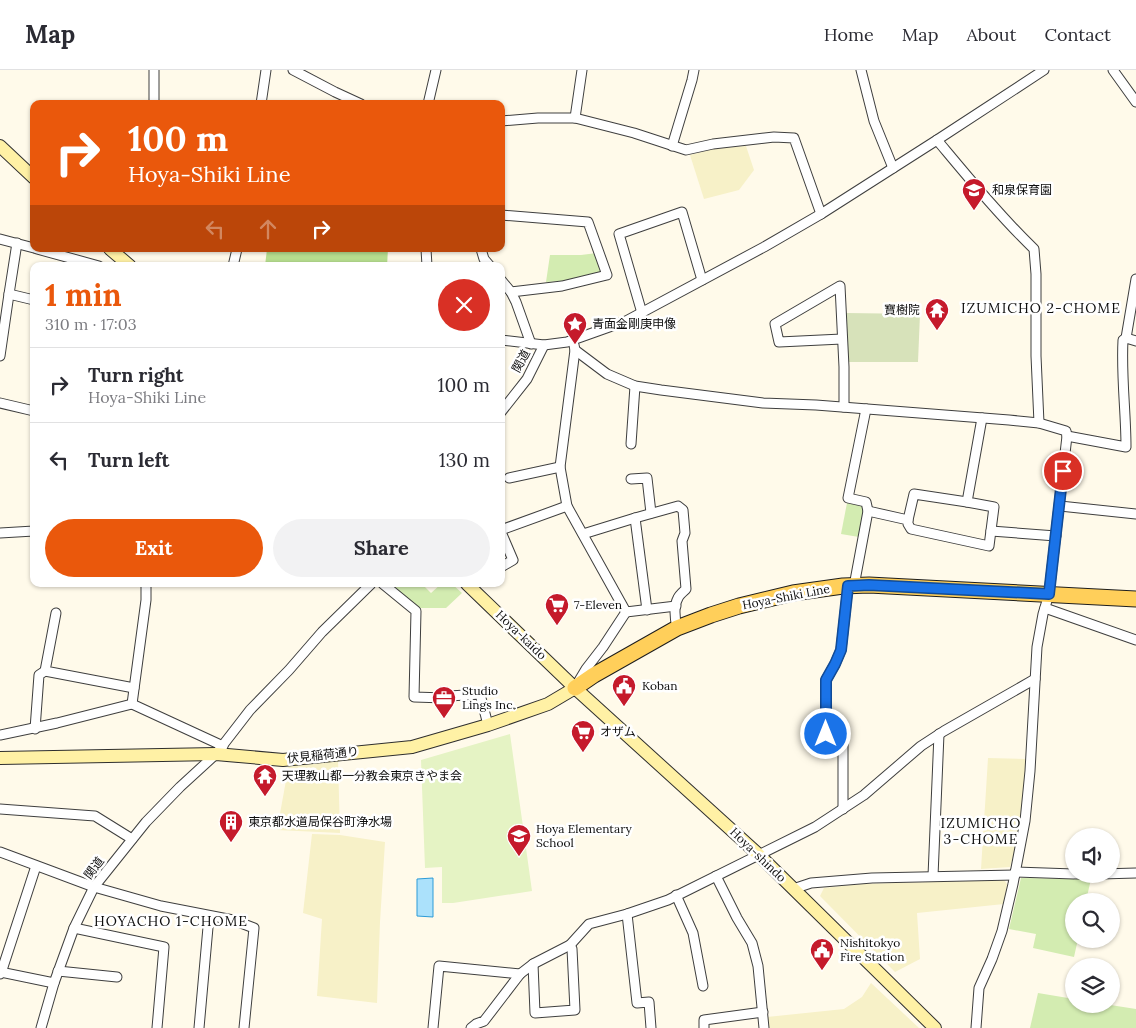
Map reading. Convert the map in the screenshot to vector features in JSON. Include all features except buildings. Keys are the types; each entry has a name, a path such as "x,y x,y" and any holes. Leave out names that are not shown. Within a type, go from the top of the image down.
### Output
{"main road":[{"path":"0,146 30,174"},
{"path":"113,252 125,262"},
{"name":"Hoya-Shiki Line","path":"575,688 594,675 677,628 711,615 793,593 869,585 1047,601 1136,599"},
{"name":"Hoya-kaido","path":"471,587 575,688"},
{"name":"伏見稲荷通り","path":"0,758 220,750 284,760 412,747 548,704 575,688"},
{"name":"Hoya-shindo","path":"575,688 759,855 935,1028"}],"street":[{"path":"154,70 154,100"},
{"path":"262,100 266,70"},
{"path":"293,70 352,100"},
{"path":"429,100 436,70"},
{"path":"575,118 582,70"},
{"path":"672,146 694,70"},
{"path":"861,70 874,121 893,168"},
{"path":"505,341 544,345 574,340 626,321 642,313 821,214 1044,70"},
{"path":"1113,70 1136,102"},
{"path":"505,121 575,118 634,132 686,150 713,144 794,138 821,214"},
{"path":"937,140 995,208 1034,249 1039,423"},
{"path":"642,313 619,234 682,212 702,280"},
{"path":"505,215 588,222 607,275 562,286 511,292"},
{"path":"0,239 30,247"},
{"path":"0,356 8,294 18,243"},
{"path":"49,252 85,262"},
{"path":"1126,447 1122,358 1123,340 1126,338 1136,279"},
{"path":"505,285 516,302 531,344"},
{"path":"842,339 778,342 775,324 840,286 844,367 844,407"},
{"path":"8,294 30,299"},
{"path":"1126,338 1136,341"},
{"path":"574,340 575,350 560,467 567,506 626,612"},
{"name":"関道","path":"505,407 527,378 544,345"},
{"path":"575,350 607,374 635,386 763,403 844,407 1039,423 1066,431 1056,536 1047,601 1037,647 1025,821 1002,931 992,959 978,988 976,1028"},
{"path":"631,444 635,386"},
{"path":"0,403 30,410"},
{"path":"843,740 832,739 826,734 826,680 841,650 851,586 868,511 866,502 848,498 866,409"},
{"path":"967,502 982,418"},
{"path":"1126,418 1136,419"},
{"path":"1067,436 1136,449"},
{"path":"508,478 560,467"},
{"path":"631,479 647,478 651,513"},
{"path":"914,494 967,502 994,507 989,546 911,529 908,524 914,494"},
{"path":"505,529 567,506"},
{"path":"583,534 678,506 683,510 685,533 682,541 686,589 678,598 676,606 675,619 677,628"},
{"path":"1060,506 1136,514"},
{"path":"868,511 908,520"},
{"path":"635,518 646,610"},
{"path":"0,533 30,531"},
{"path":"991,531 1056,536"},
{"path":"505,541 513,560 505,565"},
{"path":"132,704 146,600 146,587"},
{"name":"関道","path":"41,1028 54,983 74,928 94,887 146,822 220,750 250,710 322,632 368,587"},
{"path":"387,587 416,611 414,697 445,698 480,694 488,724"},
{"path":"1047,601 1136,640"},
{"path":"626,612 676,606"},
{"path":"575,688 626,612"},
{"path":"45,671 56,613"},
{"path":"35,729 39,675 45,671 134,688"},
{"path":"472,1028 476,1024 484,1024 520,974 533,964 570,945 589,924 644,909 816,827 864,795 921,746 1035,679"},
{"path":"0,735 35,729 132,704 220,750"},
{"path":"843,728 843,808"},
{"path":"933,876 939,734"},
{"path":"0,809 95,816 132,839"},
{"path":"0,852 94,887 138,900 232,920 254,928 244,1028"},
{"path":"36,866 0,973 54,983"},
{"path":"793,889 811,884 872,878 1015,873 1065,874"},
{"path":"1120,873 1136,873"},
{"path":"716,876 752,943 758,966 764,1028"},
{"path":"676,895 693,933 703,986"},
{"path":"627,914 638,1003 649,1002 651,1028"},
{"path":"200,1028 209,916"},
{"path":"74,928 164,947 157,1028"},
{"path":"533,964 535,1013 575,1010 572,949 570,945"},
{"path":"433,1028 439,966 520,974"},
{"path":"58,971 117,977"},
{"path":"704,1028 704,1020 763,1012"}],"shaded area":[{"path":"746,146 754,170 739,190 704,199 690,155 713,149"},
{"path":"988,758 1027,759 1021,828 1010,867 981,869"},
{"path":"338,760 340,833 277,830 289,764"},
{"path":"312,834 340,835 385,842 377,1003 317,996 322,919 303,913"},
{"path":"1004,880 1007,884 1004,904 917,913 920,959 895,972 820,896 824,888 861,884"},
{"path":"871,983 919,1028 768,1028 767,1017 844,1009 862,997"}],"green space":[{"path":"267,252 388,252 387,262 265,262"},
{"path":"597,253 604,271 563,281 546,282 550,255"},
{"path":"846,313 920,314 918,362 848,362"},
{"path":"847,503 862,506 864,510 859,537 841,534"},
{"path":"393,587 425,587 431,593 438,587 455,587 462,593 446,608 420,608"},
{"path":"510,734 532,891 442,903 442,867 425,868 421,760"},
{"path":"1021,878 1065,879 1065,883 1090,883 1088,893 1065,893 1065,948 1076,948 1074,957 1033,948 1036,934 1009,929"},
{"path":"1038,993 1065,998 1065,1013 1120,1013 1120,1006 1136,1009 1136,1028 1030,1028"}],"water":[{"path":"433,878 433,917 417,916 417,879"}],"place":[{"name":"和泉保育園","path":"974,211"},
{"name":"寶樹院","path":"937,331"},
{"name":"青面金剛庚申像","path":"575,345"},
{"name":"7-Eleven","path":"557,626"},
{"name":"Koban","path":"624,707"},
{"name":"Studio Lings Inc.","path":"444,719"},
{"name":"オザム","path":"583,753"},
{"name":"天理教山都一分教会東京きやま会","path":"265,797"},
{"name":"東京都水道局保谷町浄水場","path":"231,843"},
{"name":"Hoya Elementary School","path":"519,857"},
{"name":"Nishitokyo Fire Station","path":"822,971"}],"district":[{"name":"IZUMICHO 2-CHOME","path":"1041,308"},
{"name":"IZUMICHO 3-CHOME","path":"981,832"},
{"name":"HOYACHO 1-CHOME","path":"171,921"}],"route":[{"path":"826,734 826,680 841,650 848,586 869,585 1049,594 1063,471"}]}
